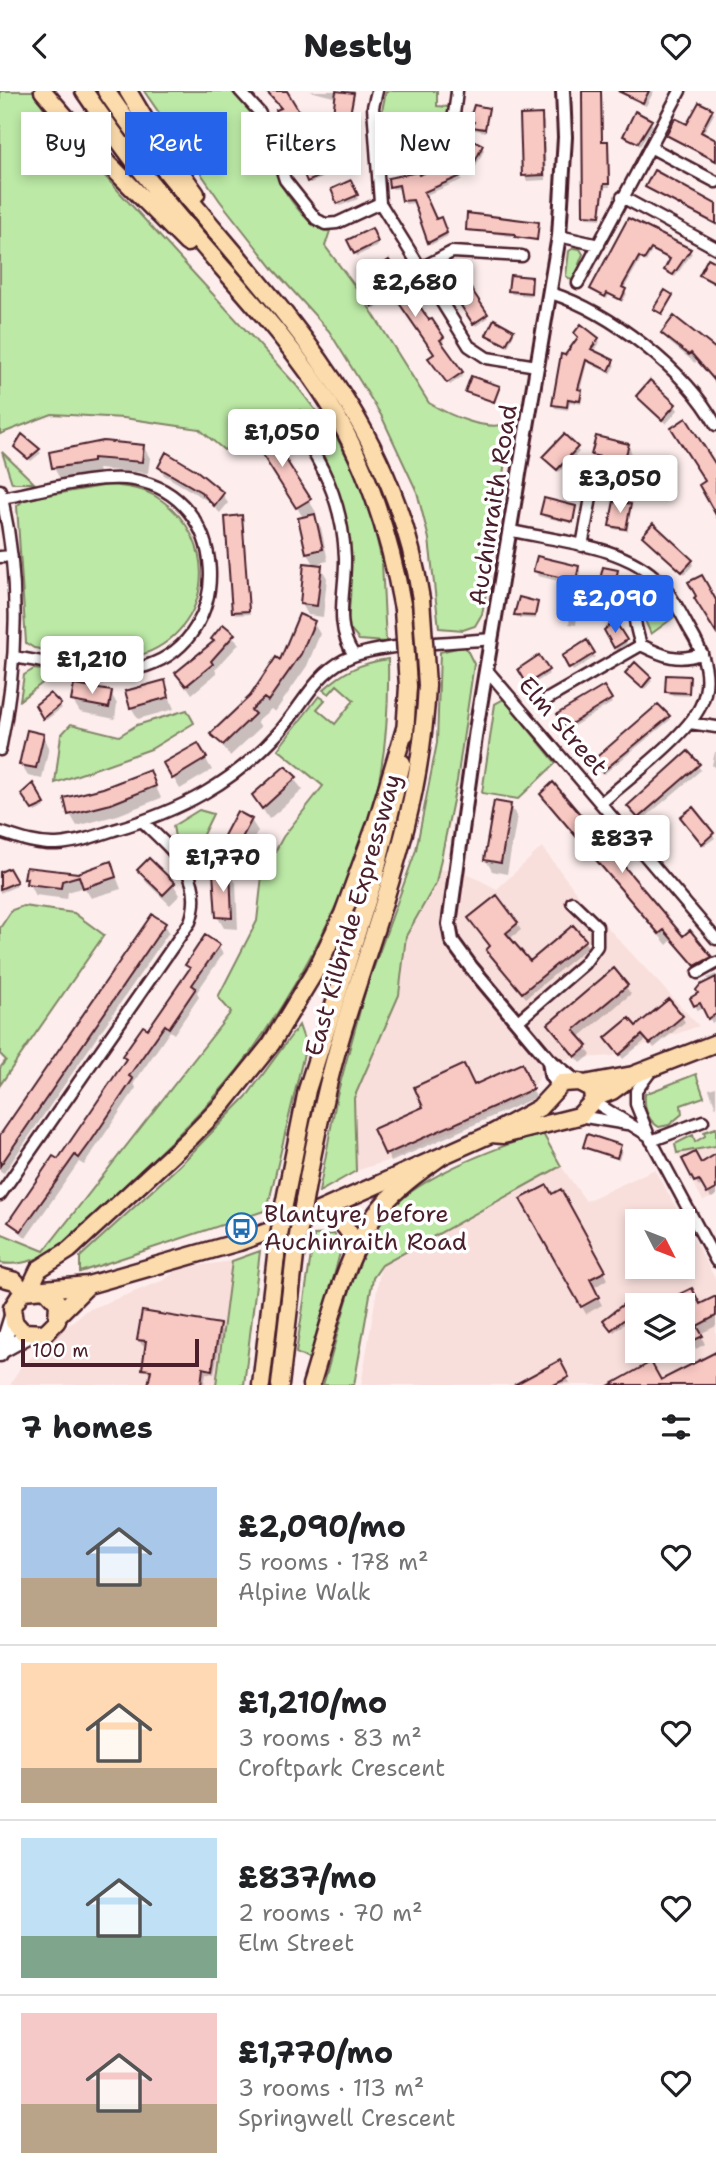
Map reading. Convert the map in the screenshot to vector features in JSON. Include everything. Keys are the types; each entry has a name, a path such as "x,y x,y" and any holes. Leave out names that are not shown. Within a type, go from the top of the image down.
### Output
{"main road":[{"path":"43,91 90,145 191,247 240,288"},
{"name":"East Kilbride Expressway","path":"84,91 136,165 298,357 347,435 371,487 388,535 403,609 408,687 406,726 391,819 307,1090 283,1210 261,1385"},
{"name":"East Kilbride Expressway","path":"106,91 168,176 314,349 364,428 402,517 421,599 427,685 424,741 409,823 343,1031 322,1107 296,1247 280,1385"},
{"path":"128,91 154,135 239,257"},
{"path":"1,1352 12,1312 33,1290 39,1269 69,1250 191,1137 223,1104 271,1044 317,968 343,914 377,821 406,726"},
{"path":"33,1290 88,1285 239,1242 322,1210 491,1134 539,1108 556,1088 633,1075 716,1043"},
{"path":"491,1134 503,1135 575,1117 593,1099 612,1091 633,1075"},
{"path":"579,1082 592,1089 593,1099"},
{"path":"556,1088 553,1107 561,1115 575,1117"},
{"path":"311,1385 353,1258 380,1209 404,1184 439,1158"},
{"path":"322,1210 348,1229 354,1244 353,1258"},
{"path":"0,1277 55,1298 59,1314"},
{"path":"1,1352 30,1335 45,1333 52,1328 59,1314 88,1285"},
{"path":"0,1295 12,1312 18,1328 30,1335"}],"street":[{"path":"240,91 259,112 269,131 285,180 316,219 325,224 337,223 380,203"},
{"path":"375,134 373,107 377,91"},
{"path":"454,112 457,91"},
{"name":"Auchinraith Road","path":"517,1021 452,941 449,924 487,670 559,236 565,137 564,91"},
{"path":"578,283 680,91"},
{"path":"650,147 716,182"},
{"path":"378,175 380,203 469,346 487,358 537,366"},
{"path":"622,197 716,248"},
{"path":"559,236 598,245"},
{"path":"419,269 452,252 522,256"},
{"path":"551,293 592,310 664,362 705,405 716,425"},
{"path":"293,424 314,450 327,476 338,513 345,555 341,628 354,656"},
{"path":"582,545 596,471"},
{"path":"0,750 8,712 15,625 5,556 1,494 113,479 150,485 182,507 197,524 207,545 212,574 202,617 192,632 165,658 128,670 107,670 13,657"},
{"path":"512,531 608,552 650,573 666,590 702,653 707,669 706,687 701,706 690,723 601,803"},
{"path":"650,573 635,597 632,618 641,645 669,659 690,658 702,653"},
{"path":"0,832 22,839 56,844 143,822 185,805 228,780 282,729 322,678 354,656 492,639"},
{"path":"544,701 641,645"},
{"name":"Elm Street","path":"487,670 716,939"},
{"path":"690,723 716,727"},
{"path":"0,1195 190,922 196,905 195,886 188,872 143,822"},
{"path":"572,902 597,926 597,946 584,964 517,1021 549,1060 579,1082"},
{"path":"698,973 716,963"},
{"path":"549,1060 556,1088"},
{"path":"656,1066 636,1091 636,1104 650,1138 716,1261"},
{"path":"593,1099 650,1138 703,1121"},
{"path":"575,1117 627,1124"}],"shaded area":[{"path":"542,847 583,901 699,1026 613,1056 569,1059 544,1069 533,1089 518,1099 390,1160 356,1171 354,1098 399,995 406,936 436,883 439,869 466,873 497,889"},
{"path":"716,1146 716,1196 703,1201 677,1153"},
{"path":"561,1166 586,1201 655,1169 677,1209 625,1209 625,1279 695,1279 695,1242 716,1280 716,1385 361,1385 381,1265"},
{"path":"232,1261 216,1385 10,1385 21,1366 85,1311 164,1280 180,1268"}],"green space":[{"path":"0,91 33,91 46,112 21,112 21,175 104,175 296,385 337,438 367,496 382,562 386,642 359,640 347,626 351,575 340,500 332,475 310,429 312,424 301,410 284,416 272,415 224,450 199,429 124,418 52,414 0,434"},
{"path":"144,91 231,91 251,112 241,112 241,175 277,175 287,195 308,220 323,230 330,231 325,246 360,293 429,403 480,424 490,426 510,423 490,573 482,614 475,626 463,630 439,628 429,539 417,492 381,415 329,331 275,271 202,175 227,175 227,112 159,112"},
{"path":"386,91 437,91 437,106 450,107 449,112 382,112"},
{"path":"580,249 583,254 579,264 582,266 574,282 566,276 569,251"},
{"path":"2,452 34,483 12,483"},
{"path":"109,485 133,488 155,496 178,515 193,537 200,561 200,586 193,610 178,631 158,648 130,658 94,659 34,648 26,643 17,506 25,499"},
{"path":"665,601 673,618 651,634 643,616 649,608"},
{"path":"465,646 474,664 457,781 436,883 406,936 399,995 354,1098 356,1171 319,1192 337,1095 365,992 416,850 437,743 440,652"},
{"path":"388,659 384,752 373,806 363,838 337,904 321,936 267,1029 234,1074 203,1109 81,1229 51,1252 35,1259 0,1263 0,1233 44,1251 231,1012 218,997 257,921 262,876 283,837 323,786 278,749 319,696 325,700 317,709 335,724 354,700 337,685 329,694 323,690 331,683 353,669"},
{"path":"34,669 57,672 20,700 24,675"},
{"path":"504,699 556,763 518,799 482,793 495,704"},
{"path":"187,710 194,723 151,749 55,783 61,735 71,724 119,736 137,725"},
{"path":"199,810 213,814 196,849 176,843 173,826"},
{"path":"23,906 74,913 104,935 0,1085 0,1068 6,1060 0,1054 0,928 12,910"},
{"path":"299,1025 306,1045 267,1210 80,1272 80,1257 181,1164 247,1096"},
{"path":"696,1074 704,1097 681,1105 682,1114 669,1125 659,1127 655,1124 647,1113 645,1094"},
{"path":"716,1128 716,1146 677,1153 675,1144 693,1135 695,1142 705,1136 704,1132"},
{"path":"542,1132 561,1166 382,1265 373,1278 354,1385 323,1385 355,1276 372,1235 383,1218 397,1203 434,1177"},
{"path":"334,1234 342,1245 312,1361 296,1353 314,1235"},
{"path":"260,1251 244,1385 216,1385 232,1261"}],"building":[{"path":"266,91 287,91 300,112 277,112 276,110 281,108"},
{"path":"336,91 354,93 350,112 333,112"},
{"path":"582,91 601,91 602,141 608,141 609,184 604,184 600,216 583,215"},
{"path":"618,91 649,91 643,103"},
{"path":"699,102 713,109 701,132 716,140 716,161 666,135 675,118 687,124"},
{"path":"474,105 489,108 485,129 475,127 475,112 472,112"},
{"path":"635,111 652,120 638,143 623,136"},
{"path":"542,114 544,175 522,176 520,115"},
{"path":"475,141 483,145 475,162"},
{"path":"654,170 716,204 716,224 645,187"},
{"path":"304,175 323,175 307,182"},
{"path":"403,175 461,175 424,192 436,219 441,217 447,233 428,243 413,200 402,201 399,185 389,187 388,178"},
{"path":"351,180 358,195 337,204 331,189"},
{"path":"467,213 539,222 537,240 515,237 515,234 466,230"},
{"path":"628,218 691,249 673,275 664,270 670,259 651,249 644,260 639,257 622,287 626,289 621,300 607,293 605,297 590,289"},
{"path":"372,228 378,242 354,254 347,240"},
{"path":"708,258 716,262 716,284 699,275"},
{"path":"389,260 429,320 432,319 444,337 440,340 463,372 447,383 428,358 434,354 392,293 372,307 366,299 379,290 374,282 379,278 374,270"},
{"path":"458,269 488,314 473,324 443,278"},
{"path":"510,275 532,277 531,293 508,291"},
{"path":"665,290 673,295 662,314 653,309"},
{"path":"674,316 716,349 716,382 691,353 689,355 661,333"},
{"path":"494,319 514,330 506,345 486,335"},
{"path":"581,324 599,338 591,349 614,360 609,371 586,360 578,389 582,390 580,401 568,399 567,407 552,405 561,354 565,355 578,337 574,333"},
{"path":"471,376 500,386 494,402 465,392"},
{"path":"650,380 676,404 662,420 636,396"},
{"path":"686,418 716,465 716,515 699,485 705,481 671,428"},
{"path":"267,430 311,499 296,508 253,440"},
{"path":"22,434 40,449 28,459 14,447"},
{"path":"564,434 578,447 557,470 542,457"},
{"path":"596,436 629,444 624,462 591,455"},
{"path":"103,441 144,445 142,462 93,458 93,462 52,468 49,452"},
{"path":"166,452 196,470 224,493 214,506 201,492 158,467"},
{"path":"635,470 653,472 650,495 633,493"},
{"path":"544,498 576,506 573,522 540,514"},
{"path":"614,501 631,504 626,529 609,526"},
{"path":"315,514 323,549 306,553 298,518"},
{"path":"242,515 249,611 232,612 225,517"},
{"path":"653,523 693,560 682,572 642,536"},
{"path":"537,556 579,566 576,581 533,571"},
{"path":"304,563 322,565 317,606 300,604"},
{"path":"603,567 618,570 608,613 593,609"},
{"path":"702,575 716,600 716,633 694,598 696,596 688,582"},
{"path":"519,597 538,602 535,616 514,615"},
{"path":"299,614 315,621 301,654 268,701 264,698 251,710 255,714 223,745 210,734 250,696 276,657 280,660"},
{"path":"615,621 627,640 614,648 604,630"},
{"path":"223,624 235,634 211,661 213,664 186,686 175,673 214,641 211,639"},
{"path":"587,640 595,653 569,669 562,656"},
{"path":"539,655 549,670 527,684 518,669"},
{"path":"635,662 651,677 642,688 625,673"},
{"path":"666,675 690,676 689,693 665,692"},
{"path":"165,680 169,697 130,708 125,691"},
{"path":"74,685 112,691 109,708 71,701"},
{"path":"604,686 612,699 566,727 557,714"},
{"path":"50,693 61,704 43,719 35,705"},
{"path":"658,704 670,716 602,772 592,761"},
{"path":"27,730 44,734 36,768 19,765"},
{"path":"198,743 207,758 172,779 163,763"},
{"path":"688,751 700,764 638,818 627,806"},
{"path":"285,766 297,777 262,809 252,795"},
{"path":"150,770 156,786 111,804 68,815 64,798 103,788"},
{"path":"553,782 683,936 690,930 712,957 695,966 664,930 659,934 540,794"},
{"path":"33,783 45,804 32,810 21,794"},
{"path":"494,801 511,804 501,863 484,860"},
{"path":"693,807 714,833 702,844 680,817"},
{"path":"237,811 252,819 233,855 218,847"},
{"path":"149,858 175,883 163,895 137,870"},
{"path":"111,861 116,877 83,888 79,876 62,881 61,888 26,884 27,878 24,879 26,867 78,873"},
{"path":"9,868 17,882 0,889 0,872"},
{"path":"230,870 232,918 216,917 213,872"},
{"path":"497,895 518,923 506,933 530,961 573,925 586,940 522,993 486,950 490,946 468,918"},
{"path":"152,914 166,923 0,1166 0,1135"},
{"path":"205,935 220,945 192,985 196,988 169,1028 165,1025 129,1076 133,1079 90,1143 79,1158 75,1155 21,1231 8,1222 53,1156 58,1159 126,1059 122,1056 143,1026 148,1029 190,968 185,965"},
{"path":"614,968 628,985 574,1030 588,1046 575,1057 548,1024"},
{"path":"716,977 716,1014 708,1019 700,1003 694,1006 690,998 698,993 696,990 700,985"},
{"path":"669,999 683,1016 650,1044 642,1035 619,1055 605,1038 629,1018 636,1026"},
{"path":"522,1063 533,1089 385,1155 373,1129 423,1107 414,1087 464,1064 474,1085"},
{"path":"587,1134 621,1145 617,1158 583,1147"},
{"path":"695,1152 701,1163 716,1154 716,1189 707,1194 699,1180 694,1182 682,1159"},
{"path":"547,1185 552,1194 561,1189 606,1271 590,1279 599,1297 581,1307 520,1199"},
{"path":"692,1288 694,1293 682,1293"},
{"path":"695,1294 700,1304 716,1296 716,1316 697,1326 703,1336 695,1340"},
{"path":"625,1303 625,1319 611,1330 603,1320"},
{"path":"142,1311 220,1324 212,1370 203,1368 201,1385 148,1385 151,1370 142,1369 146,1341 137,1340"},
{"path":"716,1352 716,1385 610,1385 649,1363 661,1380"},
{"path":"560,1360 569,1377 554,1385 514,1385"}],"place":[{"name":"Blantyre, before Auchinraith Road","path":"241,1228"}]}
